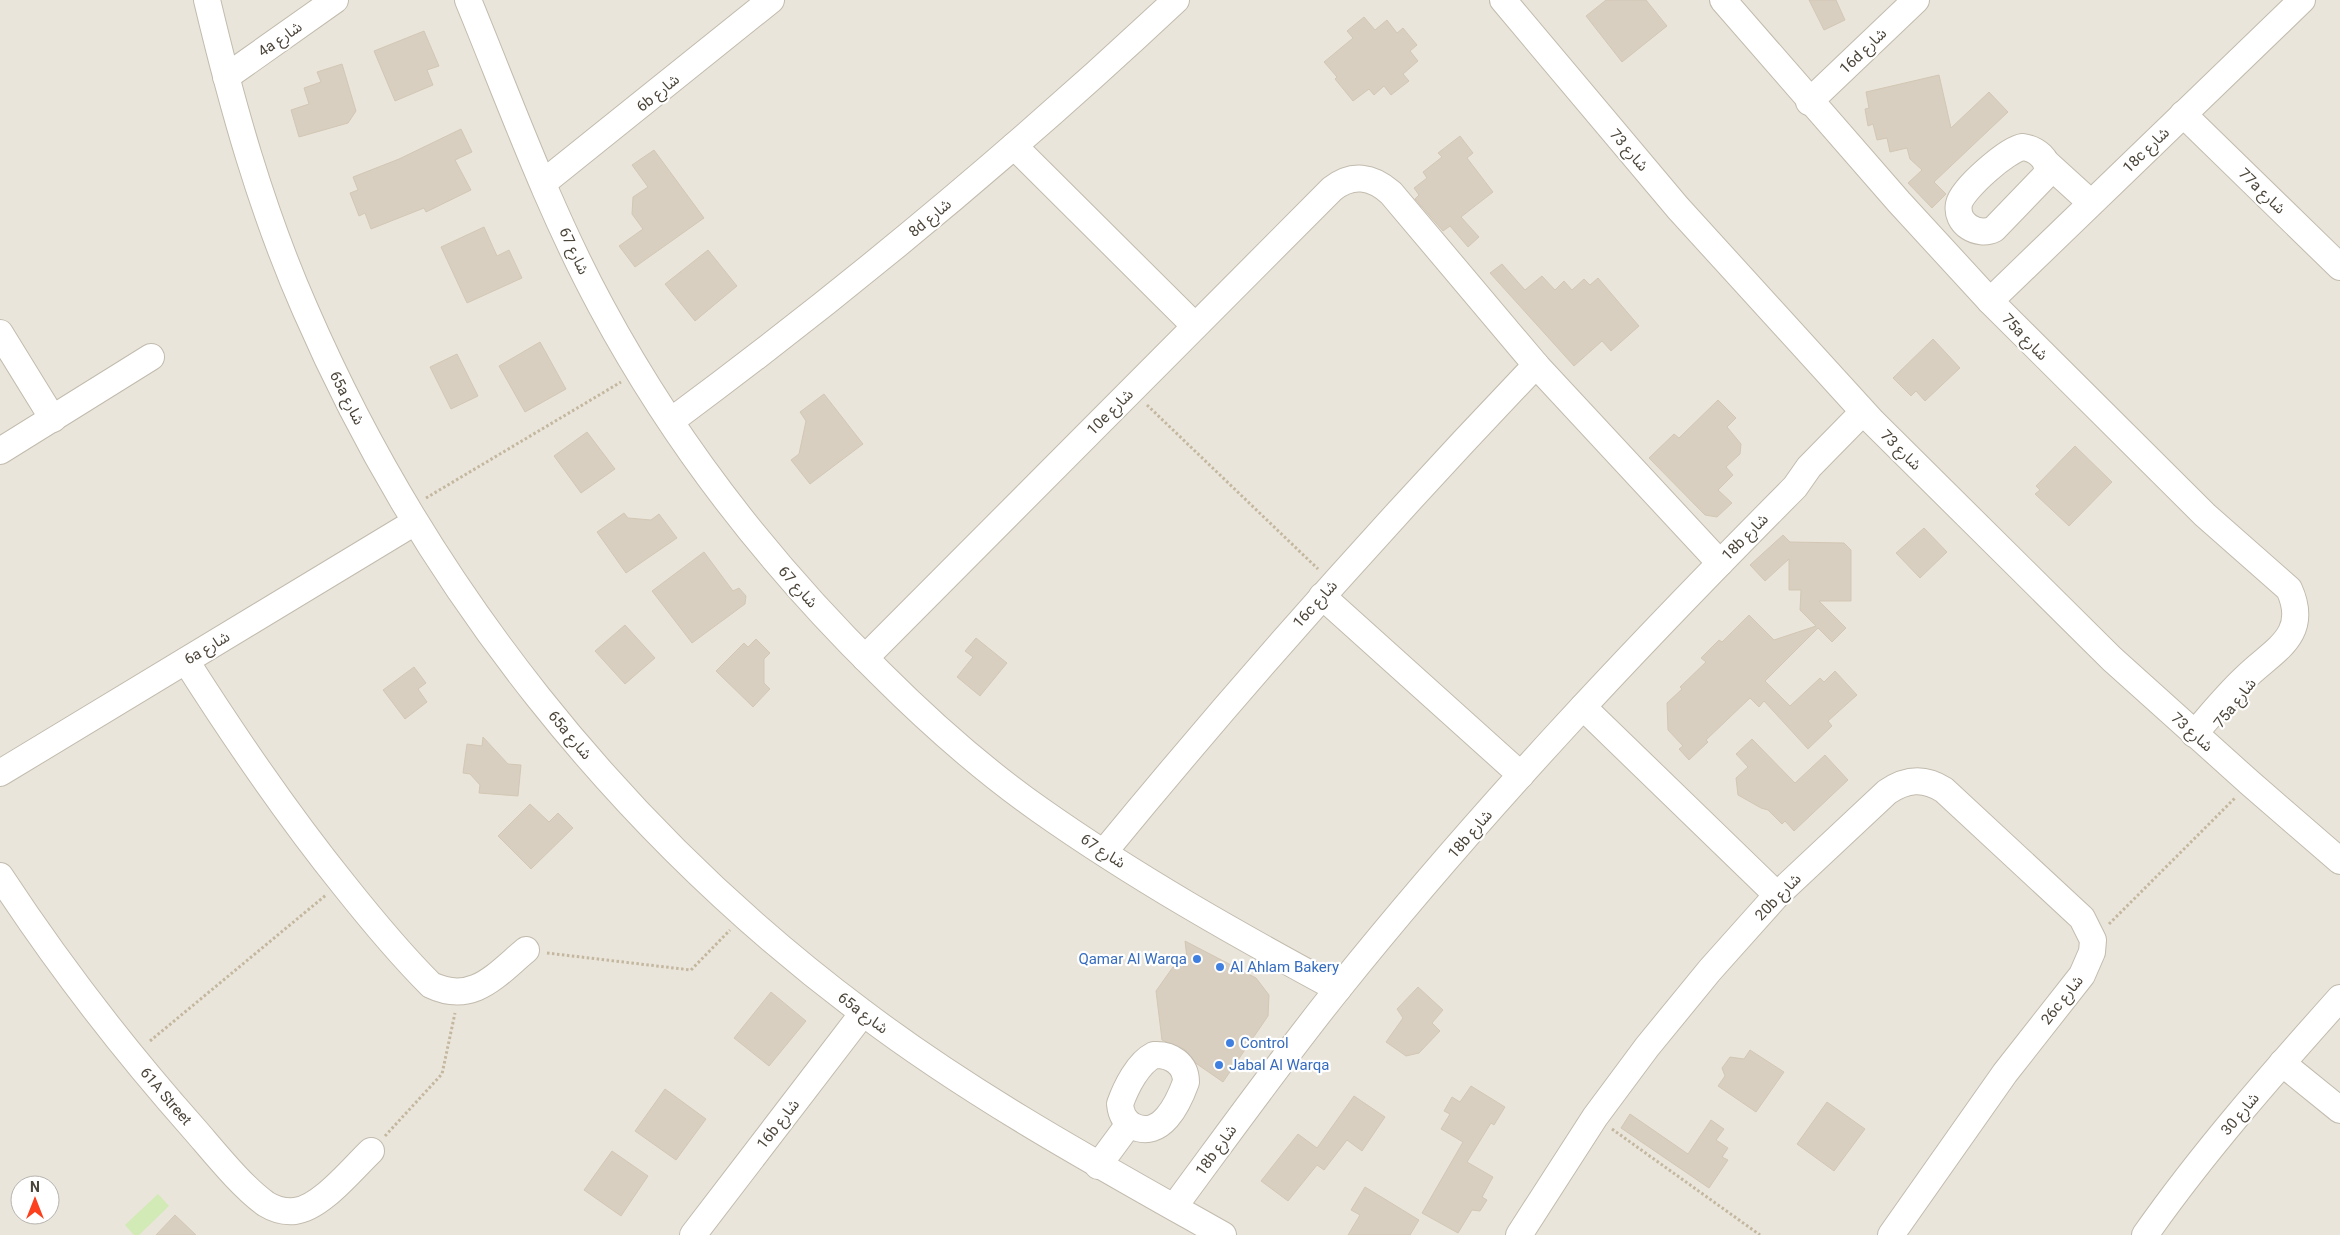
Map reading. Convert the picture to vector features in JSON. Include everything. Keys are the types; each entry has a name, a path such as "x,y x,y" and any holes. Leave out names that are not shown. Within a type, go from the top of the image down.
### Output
{"street":[{"name":"65a شارع","path":"207,0 248,155 304,308 338,381 411,515 504,653 552,714 656,830 744,915 863,1013 983,1097 1098,1166 1222,1235"},
{"name":"4a شارع","path":"226,77 335,0"},
{"name":"شارع 67","path":"468,0 543,183 575,254 601,306 638,371 715,486 762,546 812,604 920,713 978,763 1039,810 1188,905 1338,989"},
{"name":"6b شارع","path":"543,183 771,0"},
{"name":"8d شارع","path":"671,421 848,287 1014,146 1176,0"},
{"name":"شارع 73","path":"1502,0 1672,201 1867,417 2112,659 2340,861"},
{"name":"75a شارع","path":"1723,0 1810,102 1990,301 2198,509 2289,589 2295,602 2294,630 2264,663 2246,677 2199,738"},
{"name":"16d شارع","path":"1810,102 1916,0"},
{"name":"18c شارع","path":"1990,301 2302,0"},
{"name":"77a شارع","path":"2183,114 2340,267"},
{"path":"1014,146 1195,326"},
{"path":"2047,163 2047,174 1994,229 1988,232 1975,231 1962,220 1958,206 1965,192 2015,148 2031,148 2047,163 2084,210"},
{"name":"10e شارع","path":"865,658 1332,189 1351,178 1362,177 1373,180 1391,193 1536,365"},
{"path":"2035,188 2052,191 2084,210"},
{"path":"0,333 53,419"},
{"path":"0,452 151,357"},
{"path":"1536,365 1720,563"},
{"name":"16c شارع","path":"1104,852 1327,589 1536,365"},
{"name":"18b شارع","path":"1174,1208 1338,989 1521,775 1720,563 1796,487 1810,467 1867,417"},
{"name":"6a شارع","path":"0,773 186,661 411,515"},
{"path":"1327,589 1521,775"},
{"path":"186,661 272,792 342,882 431,985 445,992 459,993 474,990 487,982 526,950"},
{"path":"1583,707 1777,895"},
{"name":"20b شارع","path":"1518,1235 1595,1117 1647,1047 1710,970 1777,895 1888,792 1906,782 1926,782 1944,790 2082,918 2093,940"},
{"name":"61A Street","path":"0,876 57,959 132,1056 214,1151 267,1205 281,1210 295,1211 309,1207 321,1199 371,1151"},
{"name":"26c شارع","path":"1891,1235 2005,1073 2082,975 2088,964 2093,940"},
{"name":"شارع 30","path":"2145,1235 2216,1142 2282,1063 2340,998"},
{"name":"16b شارع","path":"701,1232 863,1013"},
{"path":"2282,1063 2340,1110"},
{"path":"1098,1166 1129,1124"}],"path":[{"path":"411,515 638,371"},
{"path":"1132,390 1327,589"},
{"path":"2093,940 2250,783"},
{"path":"132,1056 342,882"},
{"path":"526,950 692,970 744,915"},
{"path":"371,1151 442,1074 459,993"},
{"path":"1595,1117 1760,1235"}],"shaded area":[{"path":"0,0 2340,0 2340,1235 0,1235"}],"green space":[{"path":"158,1194 169,1206 139,1235 134,1235 125,1225"}],"building":[{"path":"1606,0 1646,0 1667,26 1622,62 1586,16"},
{"path":"1809,0 1836,0 1845,20 1824,30"},
{"path":"1364,17 1375,30 1387,20 1397,33 1403,28 1417,45 1410,51 1418,61 1403,74 1409,81 1391,95 1384,86 1374,95 1369,89 1353,101 1324,62 1353,38 1347,31"},
{"path":"424,31 439,66 427,70 433,85 395,101 374,51"},
{"path":"342,64 356,111 348,123 299,137 291,110 309,104 304,88 321,82 317,72"},
{"path":"1939,75 1951,128 1989,92 2008,112 1934,182 1946,194 1932,208 1908,183 1922,170 1910,159 1907,148 1890,152 1887,138 1877,140 1873,124 1868,126 1865,109 1869,108 1866,92"},
{"path":"461,129 472,152 455,160 471,190 426,212 424,208 371,229 365,213 359,216 350,193 358,190 353,177 399,159"},
{"path":"1460,136 1473,153 1467,158 1493,192 1461,217 1479,237 1468,247 1450,226 1443,231 1415,199 1419,195 1414,188 1427,178 1423,172 1442,157 1438,153"},
{"path":"654,150 704,218 635,267 619,246 643,229 632,214 633,197 648,187 632,165"},
{"path":"484,227 497,256 509,250 522,278 467,303 441,247"},
{"path":"708,250 737,286 695,321 665,284"},
{"path":"1502,264 1525,290 1542,276 1555,290 1564,281 1572,290 1584,279 1590,285 1598,278 1639,326 1611,351 1602,341 1574,366 1490,273"},
{"path":"1933,339 1960,368 1925,401 1916,391 1911,396 1893,378"},
{"path":"540,342 566,389 525,412 499,366"},
{"path":"457,354 478,396 451,409 430,367"},
{"path":"824,394 863,444 810,484 791,460 799,454 806,421 800,412"},
{"path":"1718,400 1736,418 1727,427 1741,444 1740,454 1726,467 1733,475 1718,490 1732,503 1717,517 1705,515 1649,458 1674,434 1679,438"},
{"path":"587,432 615,469 581,493 554,456"},
{"path":"2075,446 2112,482 2069,526 2035,494 2040,490 2036,486"},
{"path":"624,513 628,518 651,520 659,514 677,538 626,573 597,532"},
{"path":"1924,528 1947,552 1920,578 1896,553"},
{"path":"1783,535 1790,542 1844,543 1851,550 1851,601 1819,601 1846,628 1832,642 1818,628 1765,681 1790,706 1820,678 1824,682 1835,671 1857,695 1828,721 1832,726 1808,749 1764,701 1759,707 1750,698 1706,740 1708,742 1689,760 1679,749 1683,746 1668,730 1667,703 1682,689 1680,687 1706,662 1701,658 1719,640 1722,642 1749,615 1774,640 1816,626 1800,610 1801,590 1789,590 1789,559 1765,581 1750,565"},
{"path":"704,552 733,591 739,588 746,596 745,604 692,643 652,591"},
{"path":"625,625 655,658 625,684 595,651"},
{"path":"976,638 1007,663 980,696 957,677 973,657 965,651"},
{"path":"756,639 770,653 764,659 764,683 770,689 753,707 716,671 744,643 748,647"},
{"path":"414,667 426,683 418,689 427,702 405,719 383,690"},
{"path":"483,737 508,764 521,765 518,796 479,793 480,785 470,774 463,773 467,744 482,746"},
{"path":"1752,739 1795,783 1825,755 1848,780 1794,831 1785,821 1782,824 1768,810 1738,795 1736,778 1748,767 1736,754"},
{"path":"530,804 549,822 558,813 573,828 531,869 498,836"},
{"path":"1185,941 1256,978 1269,995 1268,1016 1223,1082 1197,1064 1184,1049 1162,1040 1156,991 1173,967 1188,966"},
{"path":"1418,987 1443,1010 1432,1023 1440,1031 1419,1053 1406,1056 1386,1042 1403,1018 1397,1009"},
{"path":"771,992 806,1021 769,1066 734,1038"},
{"path":"1750,1050 1784,1072 1756,1112 1718,1086 1725,1076 1722,1068 1730,1057 1744,1059"},
{"path":"1471,1086 1505,1107 1494,1125 1491,1123 1467,1162 1493,1177 1482,1197 1487,1200 1480,1211 1472,1210 1458,1233 1422,1213 1463,1142 1441,1129 1450,1114 1444,1111 1452,1097 1460,1102"},
{"path":"665,1089 706,1119 676,1160 635,1131"},
{"path":"1354,1096 1385,1117 1362,1151 1347,1140 1324,1170 1317,1165 1288,1201 1261,1181 1298,1134 1317,1148"},
{"path":"1827,1102 1865,1129 1834,1171 1797,1144"},
{"path":"1630,1114 1688,1154 1711,1120 1724,1129 1716,1140 1728,1148 1722,1157 1728,1160 1709,1188 1621,1128"},
{"path":"612,1151 648,1176 621,1216 584,1190"},
{"path":"1365,1187 1419,1220 1410,1235 1348,1235 1360,1215 1351,1210"},
{"path":"175,1215 196,1235 156,1235"}],"place":[{"name":"Qamar Al Warqa","path":"1197,959"},
{"name":"Al Ahlam Bakery","path":"1220,967"},
{"name":"Control","path":"1230,1043"},
{"name":"Jabal Al Warqa","path":"1219,1065"}]}
